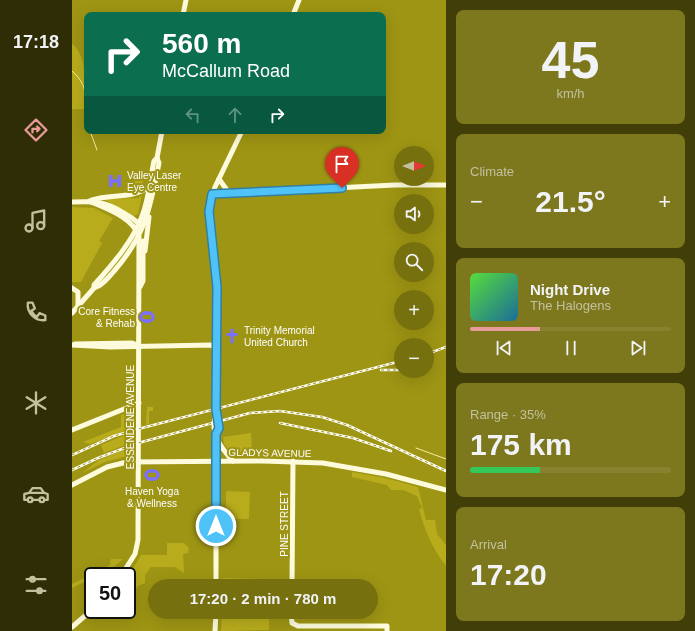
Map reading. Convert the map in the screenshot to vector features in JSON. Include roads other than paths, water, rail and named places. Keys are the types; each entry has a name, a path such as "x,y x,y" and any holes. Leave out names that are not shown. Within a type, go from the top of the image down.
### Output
{"main road":[{"path":"184,12 186,0"},
{"path":"294,12 299,0"},
{"path":"72,313 94,288 103,282 130,251 139,236 139,228 154,161 157,158 161,134"},
{"path":"216,579 216,434 219,428 216,415 217,281 209,211 212,194 241,134"},
{"path":"144,260 150,211 159,163 157,158"},
{"path":"219,179 229,193"},
{"path":"212,194 395,185 446,185"},
{"path":"89,201 101,197 136,195 149,187"},
{"path":"72,202 100,201 113,206 136,220 139,228"},
{"path":"94,288 94,285 139,228 150,211"},
{"name":"ESSENDENE AVENUE","path":"139,228 144,260 143,281 140,287"},
{"name":"ESSENDENE AVENUE","path":"127,567 138,547 139,236"},
{"path":"130,251 136,249 139,254"},
{"path":"72,288 78,292 78,307"},
{"path":"72,344 103,347 132,347 139,345 210,345 216,347"},
{"path":"72,430 139,403"},
{"path":"216,434 222,449 233,461"},
{"name":"GLADYS AVENUE","path":"72,485 107,466 117,463 138,461 293,461 353,467 446,490"},
{"name":"PINE STREET","path":"292,579 293,461"},
{"path":"72,627 84,617"},
{"path":"215,631 216,619"},
{"path":"292,619 294,625 387,629"}],"waterway":[{"path":"72,71 79,78 84,88"},
{"path":"91,134 97,150"},
{"path":"416,448 446,459"}],"railway":[{"path":"434,351 446,347"},
{"path":"72,455 114,436 138,429 394,363"},
{"path":"381,370 394,370"},
{"path":"72,470 98,458 138,443 250,413 280,411 322,417 347,425 446,471"},
{"path":"280,423 353,438 391,451"}],"place":[{"name":"Valley Laser Eye Centre","path":"115,181"},
{"name":"Core Fitness & Rehab","path":"147,317"},
{"name":"Trinity Memorial United Church","path":"232,336"},
{"name":"Haven Yoga & Wellness","path":"152,475"}]}
